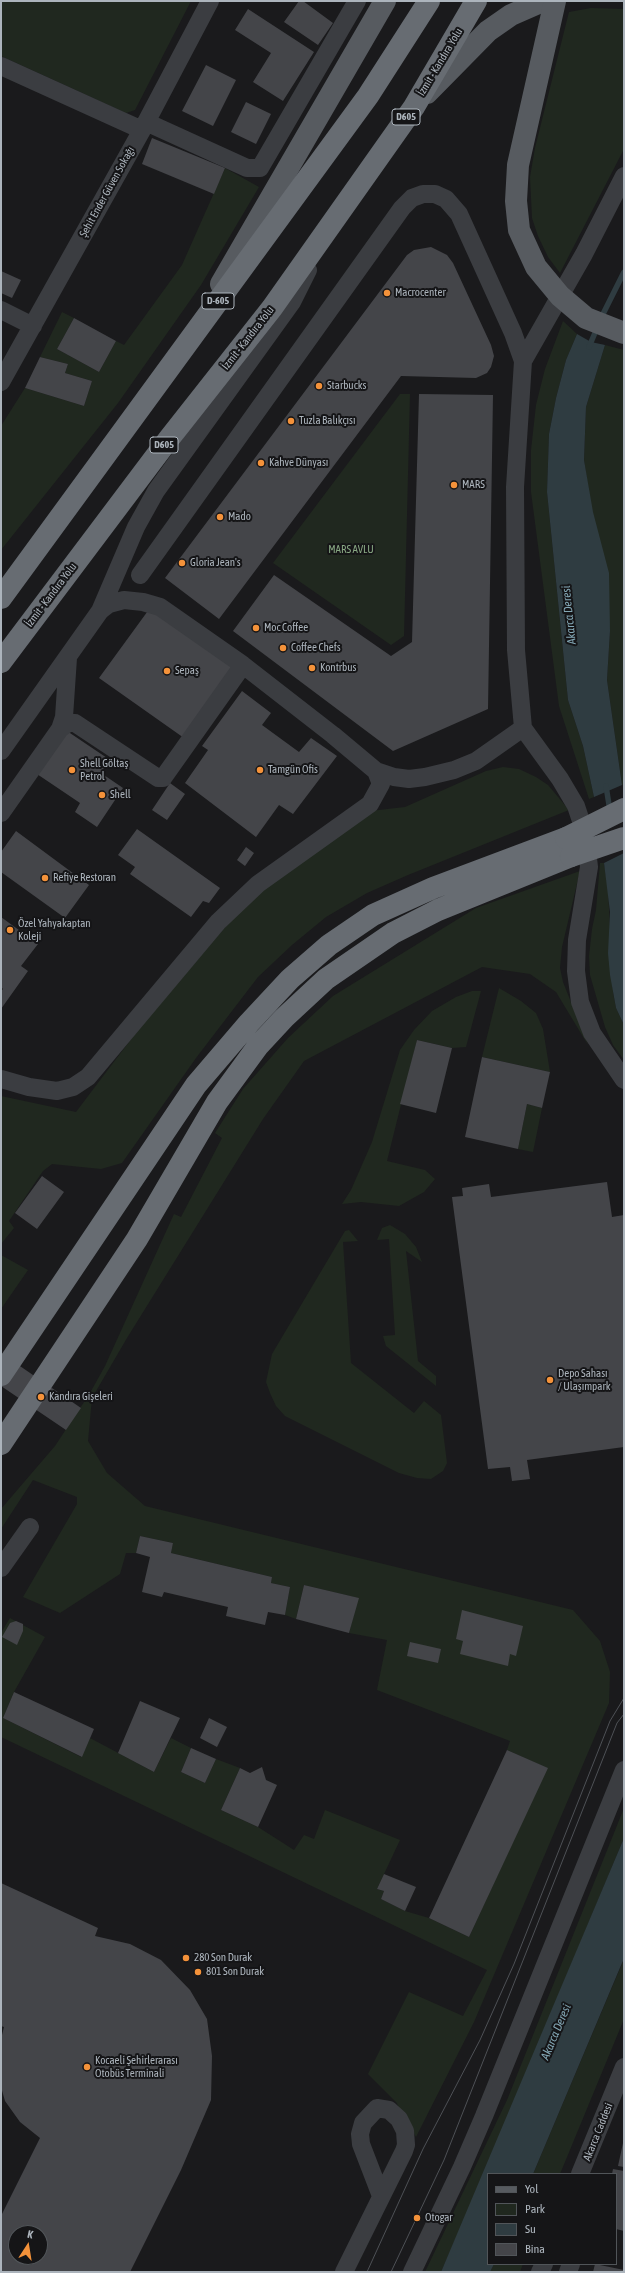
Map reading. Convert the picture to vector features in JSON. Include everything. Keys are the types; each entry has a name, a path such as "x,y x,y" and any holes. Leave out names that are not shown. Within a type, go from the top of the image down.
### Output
{"highway":[{"name":"D-605","path":"1,598 368,96 429,1"},
{"name":"İzmit - Kandıra Yolu","path":"1,662 168,440 272,308 414,106 476,1"},
{"path":"568,847 624,809"},
{"path":"1,1444 137,1239 217,1102 258,1046 284,1018 326,979 393,933 624,818"},
{"path":"1,1375 196,1085 249,1022 290,979 329,945 373,915 433,888 568,847 624,838"}],"main road":[{"path":"183,349 385,1"},
{"path":"414,106 488,30 511,15 543,1"},
{"path":"554,1 518,165 516,201 519,230 536,266 560,296 586,318 624,333"}],"street":[{"name":"Şehit Ender Güven Sokağı","path":"1,382 144,126 210,1"},
{"path":"1,66 247,168 260,168 358,1"},
{"path":"523,361 580,260 624,176"},
{"path":"140,574 402,208 412,198 423,194 435,194 446,199 457,210 512,332 523,361 514,487 516,650 523,728 576,806 585,833 589,867 577,940 576,971 580,1002 592,1033 624,1080"},
{"path":"1,751 100,611 147,506 292,302 328,228"},
{"path":"1,310 33,326"},
{"path":"147,506 138,538 140,574 150,594 160,607 243,665 376,771 394,777 409,778 425,777 454,770 476,761 523,728"},
{"path":"100,611 109,604 124,600 143,602 160,607"},
{"path":"1,813 60,729 64,717 68,656"},
{"path":"60,729 68,723 75,723 158,778 163,778 243,665"},
{"path":"1,1079 29,1087 57,1091 73,1087 88,1077 218,922 258,884 370,804 381,784 376,771"},
{"path":"1,1568 30,1527"},
{"path":"412,2272 478,2131 624,1770"},
{"name":"Akarca Caddesi","path":"580,2173 624,2067"},
{"path":"344,2272 381,2196"}],"green space":[{"path":"1,1 191,1 135,110 126,113 1,56"},
{"path":"591,8 624,9 624,149 560,273 548,257 538,236 532,218 530,177 535,148 569,12"},
{"path":"225,168 259,187 201,285 118,403 1,550 1,426 25,388 84,406 92,381 65,373 68,364 40,357 62,312 74,318 57,349 99,372 116,341 124,345 182,265"},
{"path":"563,321 577,334 566,360 556,398 549,434 547,492 568,700 583,746 594,797 589,799 559,706 531,492 531,450 536,405 545,369"},
{"path":"605,345 624,350 624,784 622,785 607,680 610,631 584,460 586,407"},
{"name":"MARS AVLU","path":"400,394 410,394 404,636 391,645 273,563"},
{"path":"503,767 519,769 536,777 548,785 569,810 367,893 326,917 292,945 258,977 196,1058 122,1163 101,1169 52,1164 43,1171 9,1221 14,1228 1,1244 1,1096 76,1112 138,1030 253,894 370,811 405,807 486,771"},
{"path":"600,863 604,863 608,888 613,992 616,1008 624,1025 624,1060 613,1045 605,1027 590,975 589,956 596,910"},
{"path":"580,871 562,947 560,968 563,982 588,1045 556,992 530,974 482,967 304,1061 263,1119 127,1338 92,1398 88,1441 107,1473 145,1506 573,1610 600,1641 610,1672 609,1703 474,2022 416,2137 396,2102 368,2074 409,1992 463,2016 487,1970 1,1737 1,1633 10,1618 45,1637 14,1692 3,1718 81,1757 90,1738 154,1772 171,1738 191,1748 181,1772 205,1783 216,1759 240,1768 221,1810 258,1827 294,1850 304,1835 314,1839 325,1810 400,1840 377,1889 384,1891 381,1899 405,1911 429,1918 469,1937 547,1768 507,1750 510,1741 377,1690 387,1640 349,1633 358,1598 304,1585 296,1619 285,1615 290,1587 271,1583 272,1577 171,1553 173,1543 140,1536 136,1553 126,1553 120,1574 60,1613 23,1597 77,1504 77,1497 33,1480 1,1529 1,1509 55,1446 90,1393 105,1366 174,1214 181,1217 222,1138 215,1133 243,1089 288,1038 333,996 476,908"},
{"path":"499,988 521,1001 536,1013 543,1029 550,1072 482,1057"},
{"path":"472,991 481,991 466,1047 452,1048 417,1040 387,1161 425,1170 435,1179 424,1192 399,1206 361,1202 342,1204 351,1190 372,1142 400,1050 414,1030 432,1011 456,997"},
{"path":"527,1104 542,1108 533,1152 518,1149"},
{"path":"390,1225 405,1234 416,1247 422,1262 406,1251 418,1361 436,1376 436,1386 386,1346 383,1336 395,1335 389,1239 377,1240 382,1228"},
{"path":"349,1230 358,1241 343,1242 351,1363 414,1413 424,1401 441,1415 447,1463 443,1471 431,1479 417,1478 399,1473 285,1416 276,1406 266,1382 272,1354 345,1231"},
{"path":"1,1255 28,1270 1,1309"},
{"path":"624,1808 624,1838 479,2186 441,2272 425,2272 507,2100"},
{"path":"624,1959 624,2019 560,2173 533,2173"},
{"path":"494,2265 523,2265 520,2272 490,2272"}],"water":[{"path":"577,334 591,342 605,345 586,407 584,460 593,512 609,573 610,631 607,680 622,785 594,797 583,746 568,700 547,492 549,434 556,398 566,360"},
{"path":"624,853 624,1025 616,1008 610,975 608,953 610,912 604,863"},
{"path":"624,1838 624,1959 533,2173 487,2173 487,2265 494,2265 490,2272 441,2272"}],"building":[{"path":"299,1 303,1 333,23 318,45 284,22"},
{"path":"248,9 314,52 283,101 253,82 271,53 235,30"},
{"path":"206,65 236,80 213,126 182,111"},
{"path":"246,102 271,114 256,144 231,132"},
{"path":"152,138 225,168 214,194 142,164"},
{"path":"431,247 447,255 453,263 491,345 494,356 491,367 487,373 476,378 401,376 219,619 165,578 407,255 414,250"},
{"path":"1,271 21,280 12,298 1,293"},
{"path":"74,318 116,341 99,372 57,349"},
{"path":"40,357 68,364 65,373 92,381 84,406 25,388"},
{"name":"MARS","path":"419,394 493,395 488,709 393,751 233,631 274,575 391,656 412,642"},
{"name":"Sepaş","path":"150,608 234,665 184,738 99,678"},
{"name":"Tamgün Ofis","path":"242,691 271,713 262,725 299,752 311,738 337,756 293,814 279,805 256,837 185,783 208,750 202,746"},
{"path":"64,729 110,760 101,773 123,788 97,827 75,812 80,803 34,772"},
{"path":"170,783 185,794 167,820 152,810"},
{"path":"137,829 220,888 209,903 203,901 191,917 130,874 135,867 118,855"},
{"name":"Refiye Restoran","path":"16,831 89,885 65,918 1,872 1,852"},
{"path":"246,847 254,853 245,866 237,860"},
{"path":"1,917 38,944 21,966 28,971 1,1009 1,991 3,989 1,987"},
{"path":"417,1040 452,1048 436,1113 400,1104"},
{"path":"482,1057 550,1072 542,1108 527,1104 518,1149 465,1137"},
{"path":"42,1176 64,1192 37,1229 15,1213"},
{"name":"Depo Sahası / Ulaşımpark","path":"607,1182 612,1217 624,1215 624,1447 527,1460 530,1479 512,1481 510,1467 488,1469 452,1197 463,1196 462,1188 489,1184 491,1197"},
{"name":"Kandıra Gişeleri","path":"1,1353 81,1408 66,1430 1,1386"},
{"path":"140,1536 173,1543 171,1553 272,1577 271,1583 290,1587 285,1615 268,1612 265,1625 226,1616 228,1607 164,1592 162,1597 142,1592 150,1557 136,1553"},
{"path":"304,1585 359,1598 349,1633 296,1619"},
{"path":"462,1610 523,1626 516,1656 510,1654 508,1666 460,1654 463,1641 456,1639"},
{"path":"16,1621 23,1624 23,1631 17,1645 2,1637 10,1623"},
{"path":"410,1642 441,1649 438,1663 407,1656"},
{"path":"14,1692 94,1729 82,1757 3,1718"},
{"path":"140,1701 180,1718 154,1772 118,1753"},
{"path":"209,1718 227,1727 217,1747 200,1738"},
{"path":"191,1748 216,1759 205,1783 181,1772"},
{"path":"507,1750 548,1768 469,1937 429,1918"},
{"path":"262,1767 266,1780 277,1785 258,1827 221,1810 240,1768 250,1773"},
{"path":"384,1874 416,1887 405,1911 381,1899 384,1891 377,1889"},
{"path":"1,1883 98,1928 95,1936 130,1944 161,1960 190,1990 207,2019 212,2056 211,2100 181,2170 130,2272 1,2272 1,2216 40,2138 20,2122 5,2101 1,2087 1,2039 4,2027 1,2026"},
{"path":"624,2143 624,2167 618,2166"},
{"path":"613,2169 624,2171 624,2231 617,2229 617,2173 612,2173"},
{"path":"595,2265 624,2270 624,2272 593,2272"}],"waterway":[{"name":"Akarca Deresi","path":"600,320 624,272"},
{"name":"Akarca Deresi","path":"589,347 597,328"},
{"name":"Akarca Deresi","path":"606,786 610,811"}],"tram line":[{"path":"367,2272 423,2149 480,2040 514,1964 610,1721 624,1698"},
{"path":"391,2272 444,2160 617,1723 624,1714"}],"place":[{"name":"Macrocenter","path":"387,293"},
{"name":"Starbucks","path":"319,386"},
{"name":"Tuzla Balıkçısı","path":"291,421"},
{"name":"Kahve Dünyası","path":"261,463"},
{"name":"MARS","path":"454,485"},
{"name":"Mado","path":"220,517"},
{"name":"Gloria Jean's","path":"182,563"},
{"name":"Moc Coffee","path":"256,628"},
{"name":"Coffee Chefs","path":"283,648"},
{"name":"Kontrbus","path":"312,668"},
{"name":"Sepaş","path":"167,671"},
{"name":"Shell Göltaş Petrol","path":"72,770"},
{"name":"Tamgün Ofis","path":"260,770"},
{"name":"Shell","path":"102,795"},
{"name":"Refiye Restoran","path":"45,878"},
{"name":"Özel Yahyakaptan Koleji","path":"10,930"},
{"name":"Depo Sahası / Ulaşımpark","path":"550,1380"},
{"name":"Kandıra Gişeleri","path":"41,1397"},
{"name":"280 Son Durak","path":"186,1958"},
{"name":"801 Son Durak","path":"198,1972"},
{"name":"Kocaeli Şehirlerarası Otobüs Terminali","path":"87,2067"},
{"name":"Otogar","path":"417,2218"}]}
